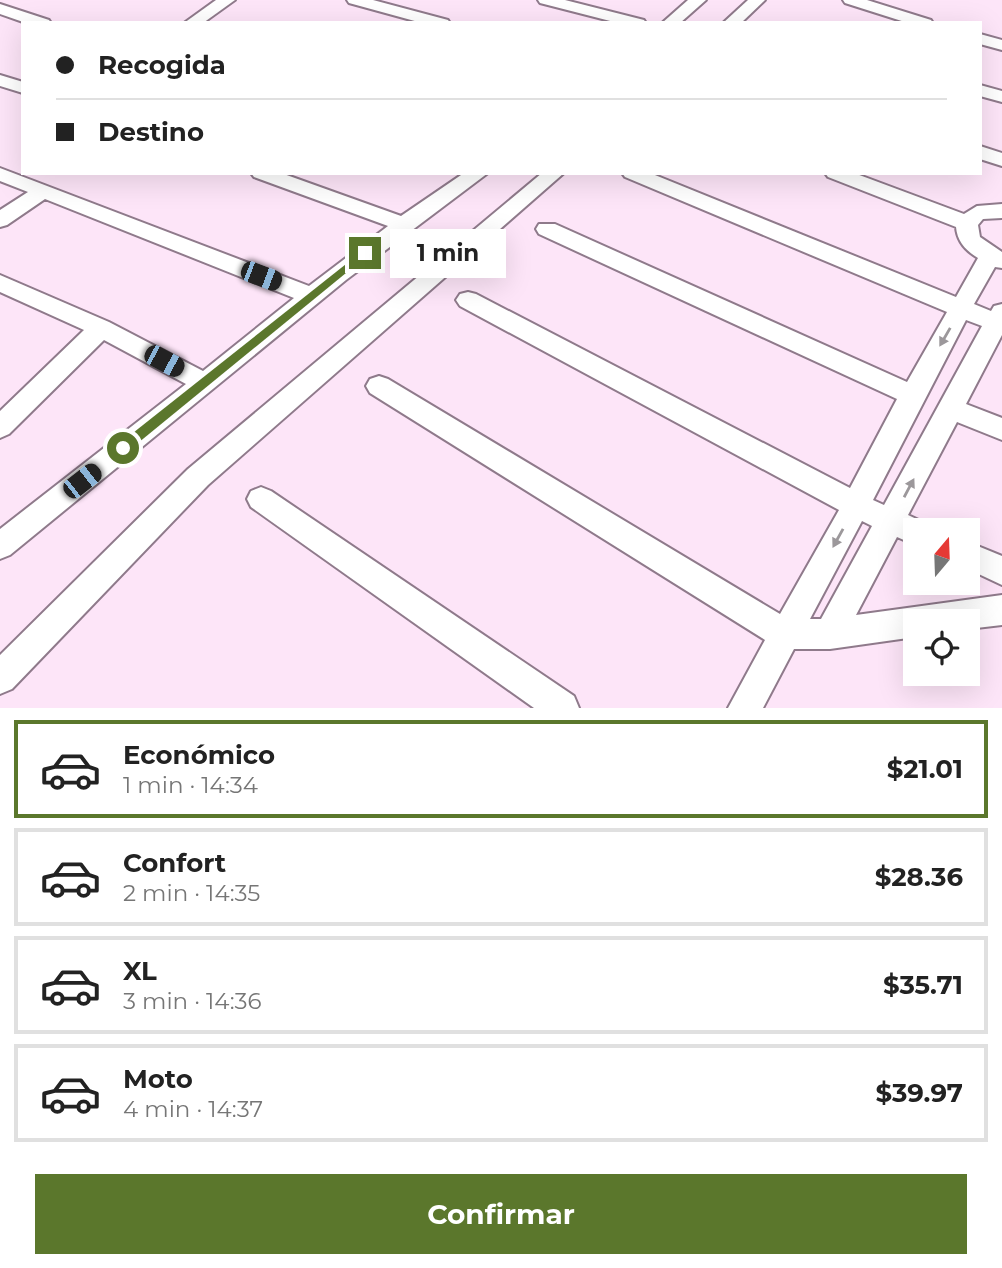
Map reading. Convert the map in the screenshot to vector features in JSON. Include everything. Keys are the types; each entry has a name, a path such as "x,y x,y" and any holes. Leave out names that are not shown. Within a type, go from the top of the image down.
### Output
{"street":[{"path":"195,21 227,0"},
{"path":"355,0 434,21"},
{"path":"546,0 630,21"},
{"path":"672,21 698,0"},
{"path":"733,21 757,0"},
{"path":"837,0 880,10"},
{"path":"850,0 918,21"},
{"path":"0,9 37,21"},
{"path":"982,40 1002,45"},
{"path":"0,79 21,87"},
{"path":"982,91 1002,97"},
{"path":"982,153 1002,160"},
{"path":"0,174 309,295"},
{"path":"267,175 402,224"},
{"path":"0,546 205,383 309,295 402,224 475,175"},
{"path":"0,678 198,477 552,175"},
{"path":"637,175 960,310 1000,320 951,409 908,518"},
{"path":"840,175 967,223"},
{"path":"0,220 43,191"},
{"path":"967,223 978,213 1002,211"},
{"path":"745,708 856,505 912,395 960,310 996,258 973,243 968,236 967,223"},
{"path":"547,229 912,395"},
{"path":"0,283 101,328 205,383"},
{"path":"468,300 856,505 903,527"},
{"path":"0,427 101,328"},
{"path":"379,386 785,634 830,634 903,624"},
{"path":"951,409 1002,429"},
{"path":"261,499 562,708"},
{"path":"830,634 903,528"},
{"path":"980,561 1002,571"},
{"path":"980,613 1002,610"}],"route":[{"path":"123,448 309,295 365,253"}]}
